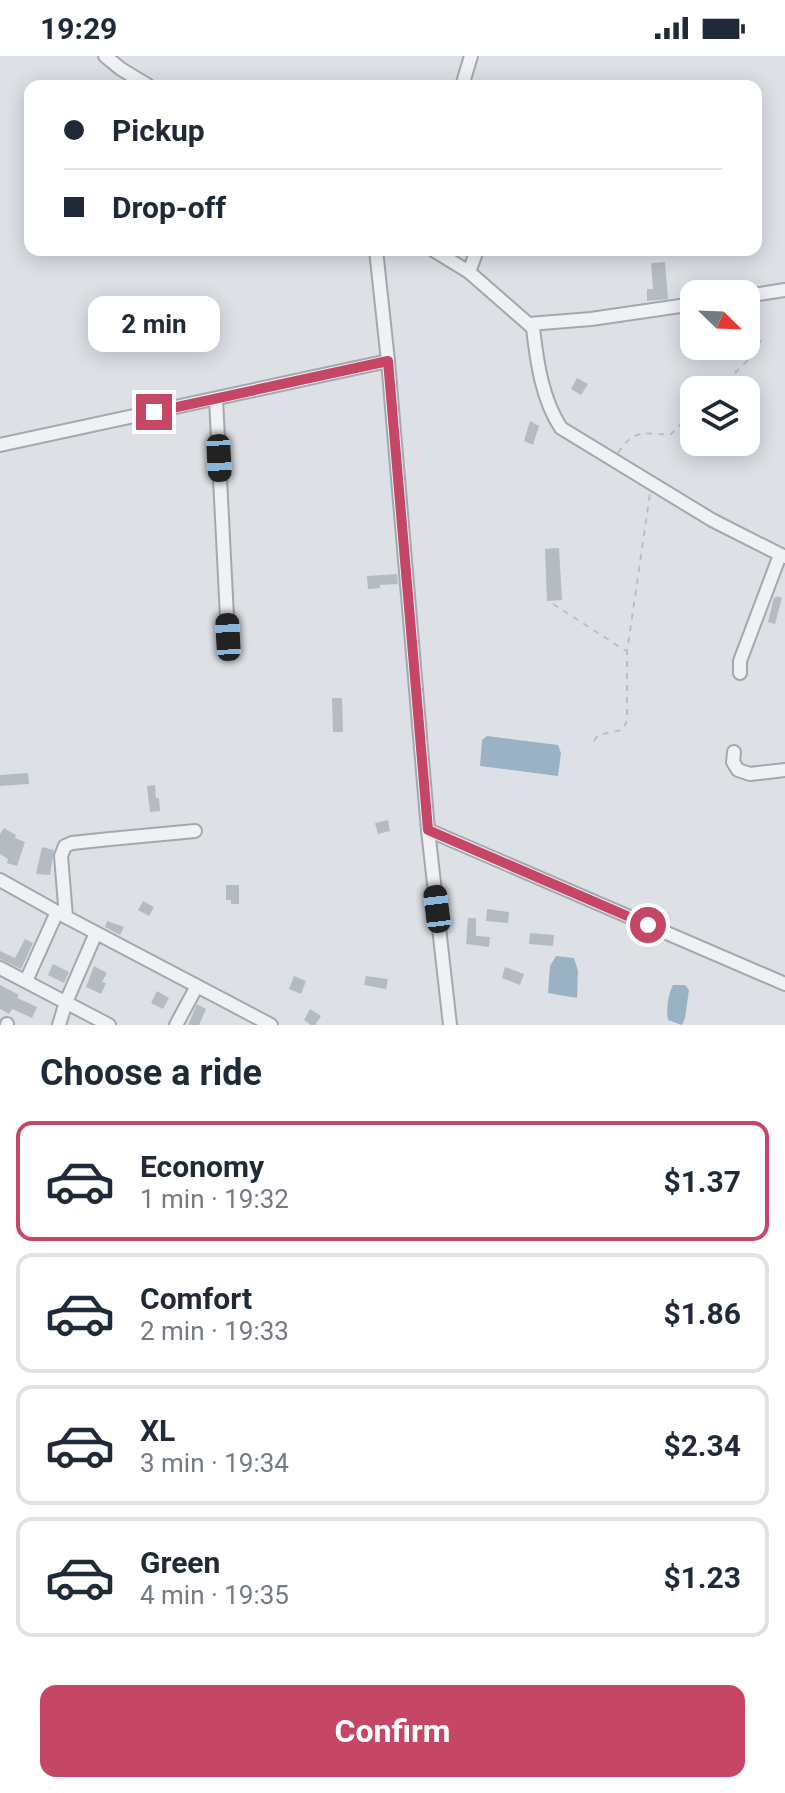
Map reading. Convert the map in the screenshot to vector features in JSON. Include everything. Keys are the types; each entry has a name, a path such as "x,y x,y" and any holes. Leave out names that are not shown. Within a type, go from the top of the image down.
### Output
{"street":[{"path":"105,56 139,80"},
{"path":"464,80 471,56"},
{"path":"377,256 428,830 450,1025"},
{"path":"443,256 469,272 533,328 537,367 553,416 561,428 712,520 782,556 740,661 740,673"},
{"path":"469,272 475,256"},
{"path":"760,294 785,290"},
{"path":"529,324 680,306"},
{"path":"0,445 388,361"},
{"path":"216,399 228,637"},
{"path":"734,752 733,762 738,770 745,773 785,770"},
{"path":"428,830 785,984"},
{"path":"26,981 62,915 61,856 65,846 195,831"},
{"path":"0,880 271,1025"},
{"path":"59,1025 96,933"},
{"path":"0,968 109,1025"},
{"path":"176,1025 197,986"}],"path":[{"path":"732,376 764,336"},
{"path":"613,461 625,442 638,433 670,435 680,425"},
{"path":"594,741 598,735 622,730 627,721 627,652 651,484"},
{"path":"553,604 627,652"}],"water":[{"path":"487,736 558,745 561,753 558,776 480,766 482,740"},
{"path":"556,956 574,958 578,971 577,998 548,993 550,966"},
{"path":"673,985 685,985 689,990 682,1025 668,1020 668,1002"}],"building":[{"path":"665,262 668,299 647,301 647,289 653,289 651,263"},
{"path":"577,378 588,384 581,395 571,389"},
{"path":"530,421 539,426 533,445 524,441"},
{"path":"559,548 562,600 547,601 545,549"},
{"path":"397,574 398,584 368,589 367,576"},
{"path":"774,597 782,598 775,624 768,622"},
{"path":"332,698 342,698 343,732 333,732"},
{"path":"28,773 29,784 0,786 0,775"},
{"path":"155,785 160,811 150,812 147,786"},
{"path":"388,820 390,831 378,834 375,823"},
{"path":"4,828 25,842 17,866 7,863 8,859 0,854 0,834"},
{"path":"42,847 54,850 50,875 36,874"},
{"path":"226,885 239,885 239,904 226,900"},
{"path":"143,901 154,907 149,916 138,910"},
{"path":"487,909 509,912 508,923 486,921"},
{"path":"468,918 476,918 476,936 490,937 489,947 466,944"},
{"path":"107,921 124,927 120,935 105,927"},
{"path":"530,933 554,935 553,946 529,944"},
{"path":"25,939 33,943 21,969 0,959 0,951 15,958"},
{"path":"53,964 69,972 64,983 48,975"},
{"path":"94,966 107,973 101,994 86,987"},
{"path":"505,967 524,974 520,985 502,978"},
{"path":"294,976 306,981 301,994 289,989"},
{"path":"366,976 388,979 386,989 364,985"},
{"path":"0,985 19,995 17,998 37,1007 32,1018 12,1009 9,1014 0,1009"},
{"path":"157,991 169,998 163,1009 151,1003"},
{"path":"197,1004 206,1009 199,1025 188,1025"},
{"path":"310,1009 321,1016 315,1025 304,1020"}],"route":[{"path":"154,412 388,361 428,830 648,925"}]}
